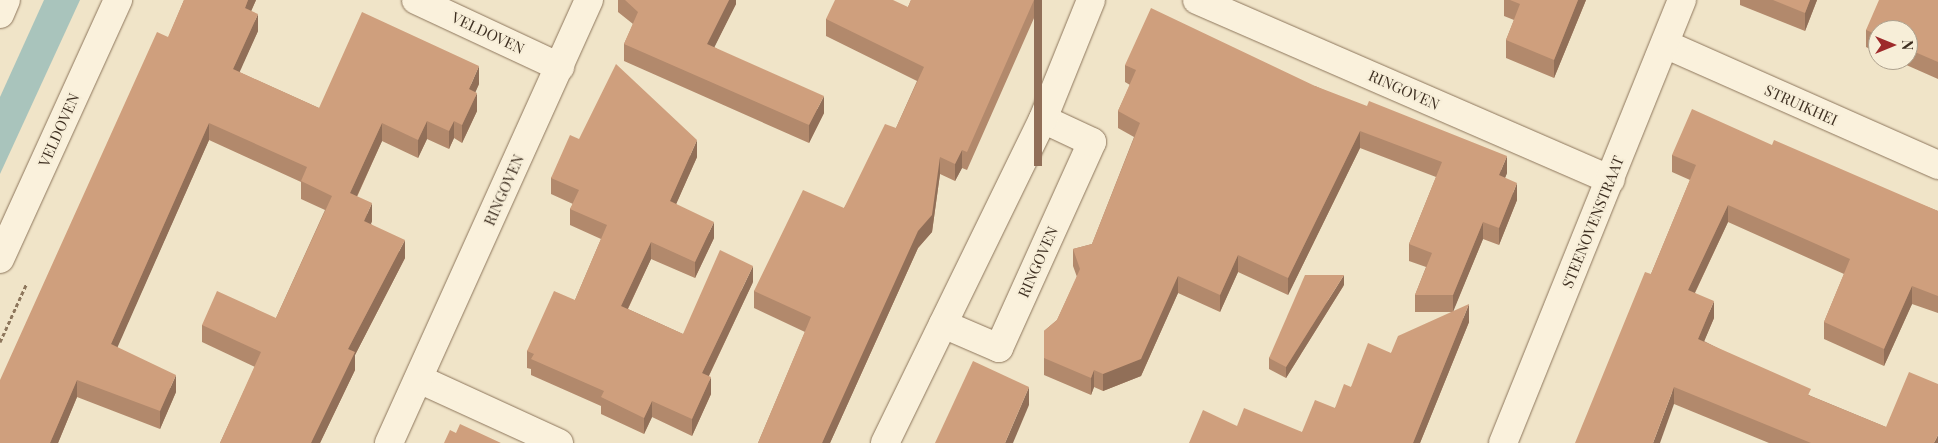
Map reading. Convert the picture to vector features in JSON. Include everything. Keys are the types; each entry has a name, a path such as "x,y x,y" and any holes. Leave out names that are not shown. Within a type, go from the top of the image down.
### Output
{"street":[{"path":"0,14 6,0"},
{"name":"VELDOVEN","path":"0,259 118,0"},
{"name":"VELDOVEN","path":"416,0 560,66"},
{"name":"RINGOVEN","path":"389,443 589,0"},
{"path":"885,443 1043,119 1091,0"},
{"name":"RINGOVEN","path":"1197,0 1610,180"},
{"name":"STEENOVENSTRAAT","path":"1504,443 1682,0"},
{"name":"STRUIKHEI","path":"1665,44 1938,165"},
{"name":"RINGOVEN","path":"943,324 999,348 1092,142 1043,119"},
{"path":"419,380 558,443"}],"water":[{"path":"44,0 80,0 0,174 0,97"}],"building":[{"path":"184,0 248,0 245,8 258,14 233,69 319,108 362,12 479,66 469,89 477,93 462,125 454,121 449,131 427,121 418,140 382,123 350,193 372,203 364,221 405,240 348,349 355,352 311,443 220,443 261,352 202,325 217,291 276,318 332,196 301,181 307,167 209,123 111,344 176,375 160,411 77,380 50,443 0,443 0,380 157,32 168,37"},
{"path":"625,0 729,0 707,44 824,96 809,125 624,44 638,12"},
{"path":"835,0 893,0 908,7 911,0 1034,0 967,152 962,150 955,164 940,157 932,215 918,231 822,443 758,443 811,317 754,291 803,190 844,208 885,124 896,128 924,67 826,19"},
{"path":"1510,0 1578,0 1554,60 1506,40 1520,4"},
{"path":"1773,0 1810,0 1805,13"},
{"path":"1879,0 1938,0 1938,62 1918,53 1918,20 1870,20"},
{"path":"1151,8 1315,86 1367,106 1369,101 1507,156 1499,175 1517,183 1499,228 1483,222 1453,295 1415,295 1432,253 1409,244 1442,162 1360,131 1288,278 1238,255 1220,295 1178,276 1141,359 1103,374 1094,370 1091,378 1044,358 1044,331 1057,320 1080,269 1073,249 1092,244 1140,123 1118,111 1136,70 1125,65"},
{"path":"616,64 697,140 670,201 714,222 695,262 651,242 621,306 683,334 720,250 753,266 702,373 711,377 692,419 652,401 644,418 601,397 604,391 531,359 534,354 527,351 554,291 575,300 607,225 570,209 579,190 551,178 570,135 579,139"},
{"path":"1692,109 1772,145 1774,140 1938,211 1938,296 1912,286 1884,349 1824,322 1850,259 1728,205 1688,290 1714,301 1698,339 1811,389 1808,395 1886,427 1909,372 1938,384 1938,435 1934,443 1811,443 1674,387 1653,443 1575,443 1645,272 1651,274 1696,165 1672,155"},
{"path":"1305,275 1344,275 1286,367 1269,358"},
{"path":"1469,304 1413,443 1189,443 1203,410 1237,426 1244,408 1302,432 1315,400 1335,408 1344,384 1351,387 1368,343 1391,353 1398,336"},
{"path":"973,361 1029,387 1005,443 935,443"},
{"path":"460,424 501,443 444,443 450,430 456,433"}]}
